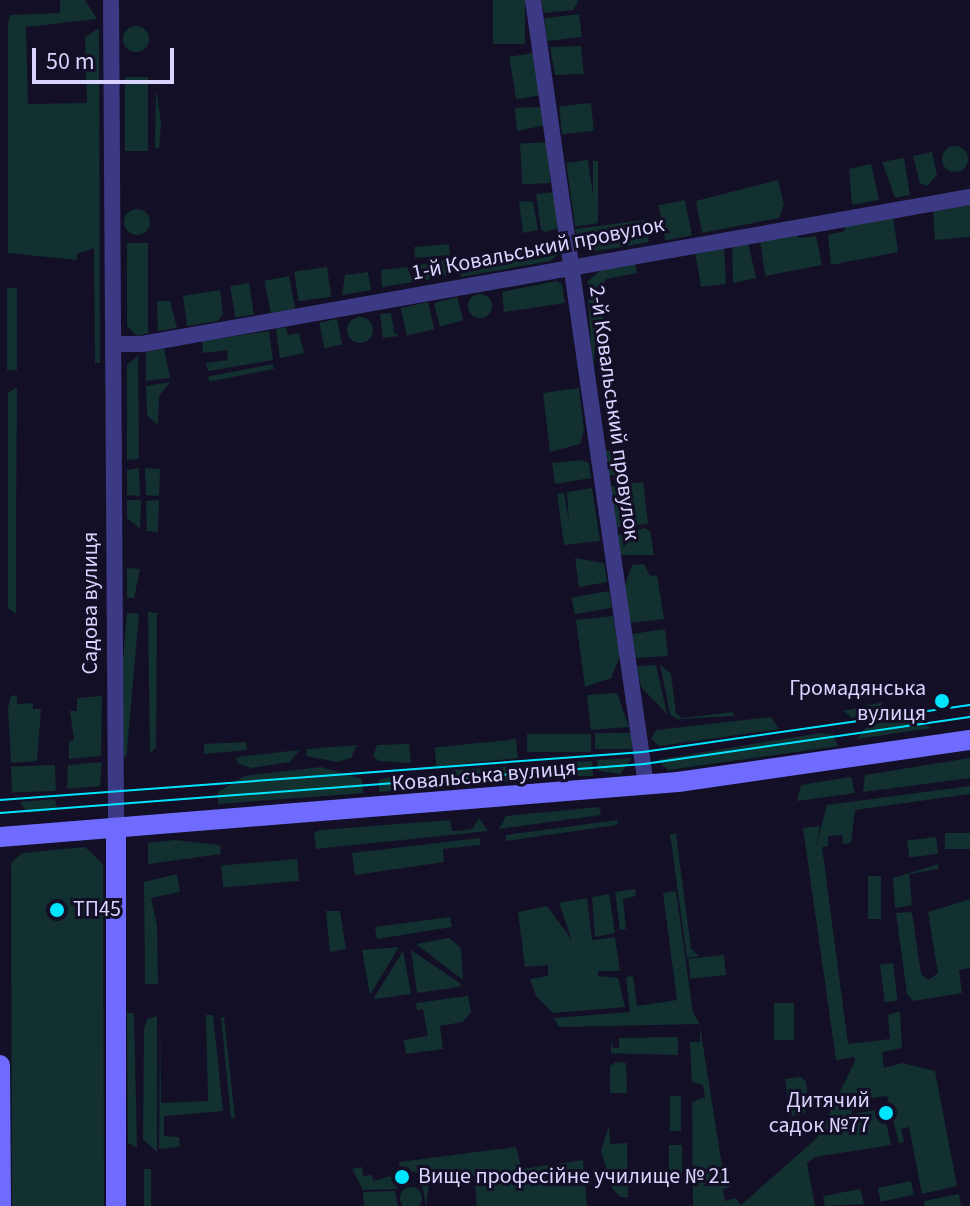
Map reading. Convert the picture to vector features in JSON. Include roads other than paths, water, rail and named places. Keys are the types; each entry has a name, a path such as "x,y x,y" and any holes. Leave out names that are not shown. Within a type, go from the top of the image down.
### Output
{"street":[{"name":"Садова вулиця","path":"111,0 115,344 116,1206"},
{"name":"2-й Ковальський провулок","path":"533,0 646,785"},
{"name":"1-й Ковальський провулок","path":"115,344 142,344 572,265 970,197"},
{"name":"Ковальська вулиця","path":"0,837 646,785 970,740"},
{"path":"0,1065 1,1206"}],"tram line":[{"path":"0,800 643,752 970,705"},
{"path":"0,813 644,764 970,717"}],"place":[{"name":"Громадянська вулиця","path":"942,701"},
{"name":"ТП45","path":"57,910"},
{"name":"Дитячий садок №77","path":"886,1113"},
{"name":"Вище професійне училище № 21","path":"402,1177"}]}
